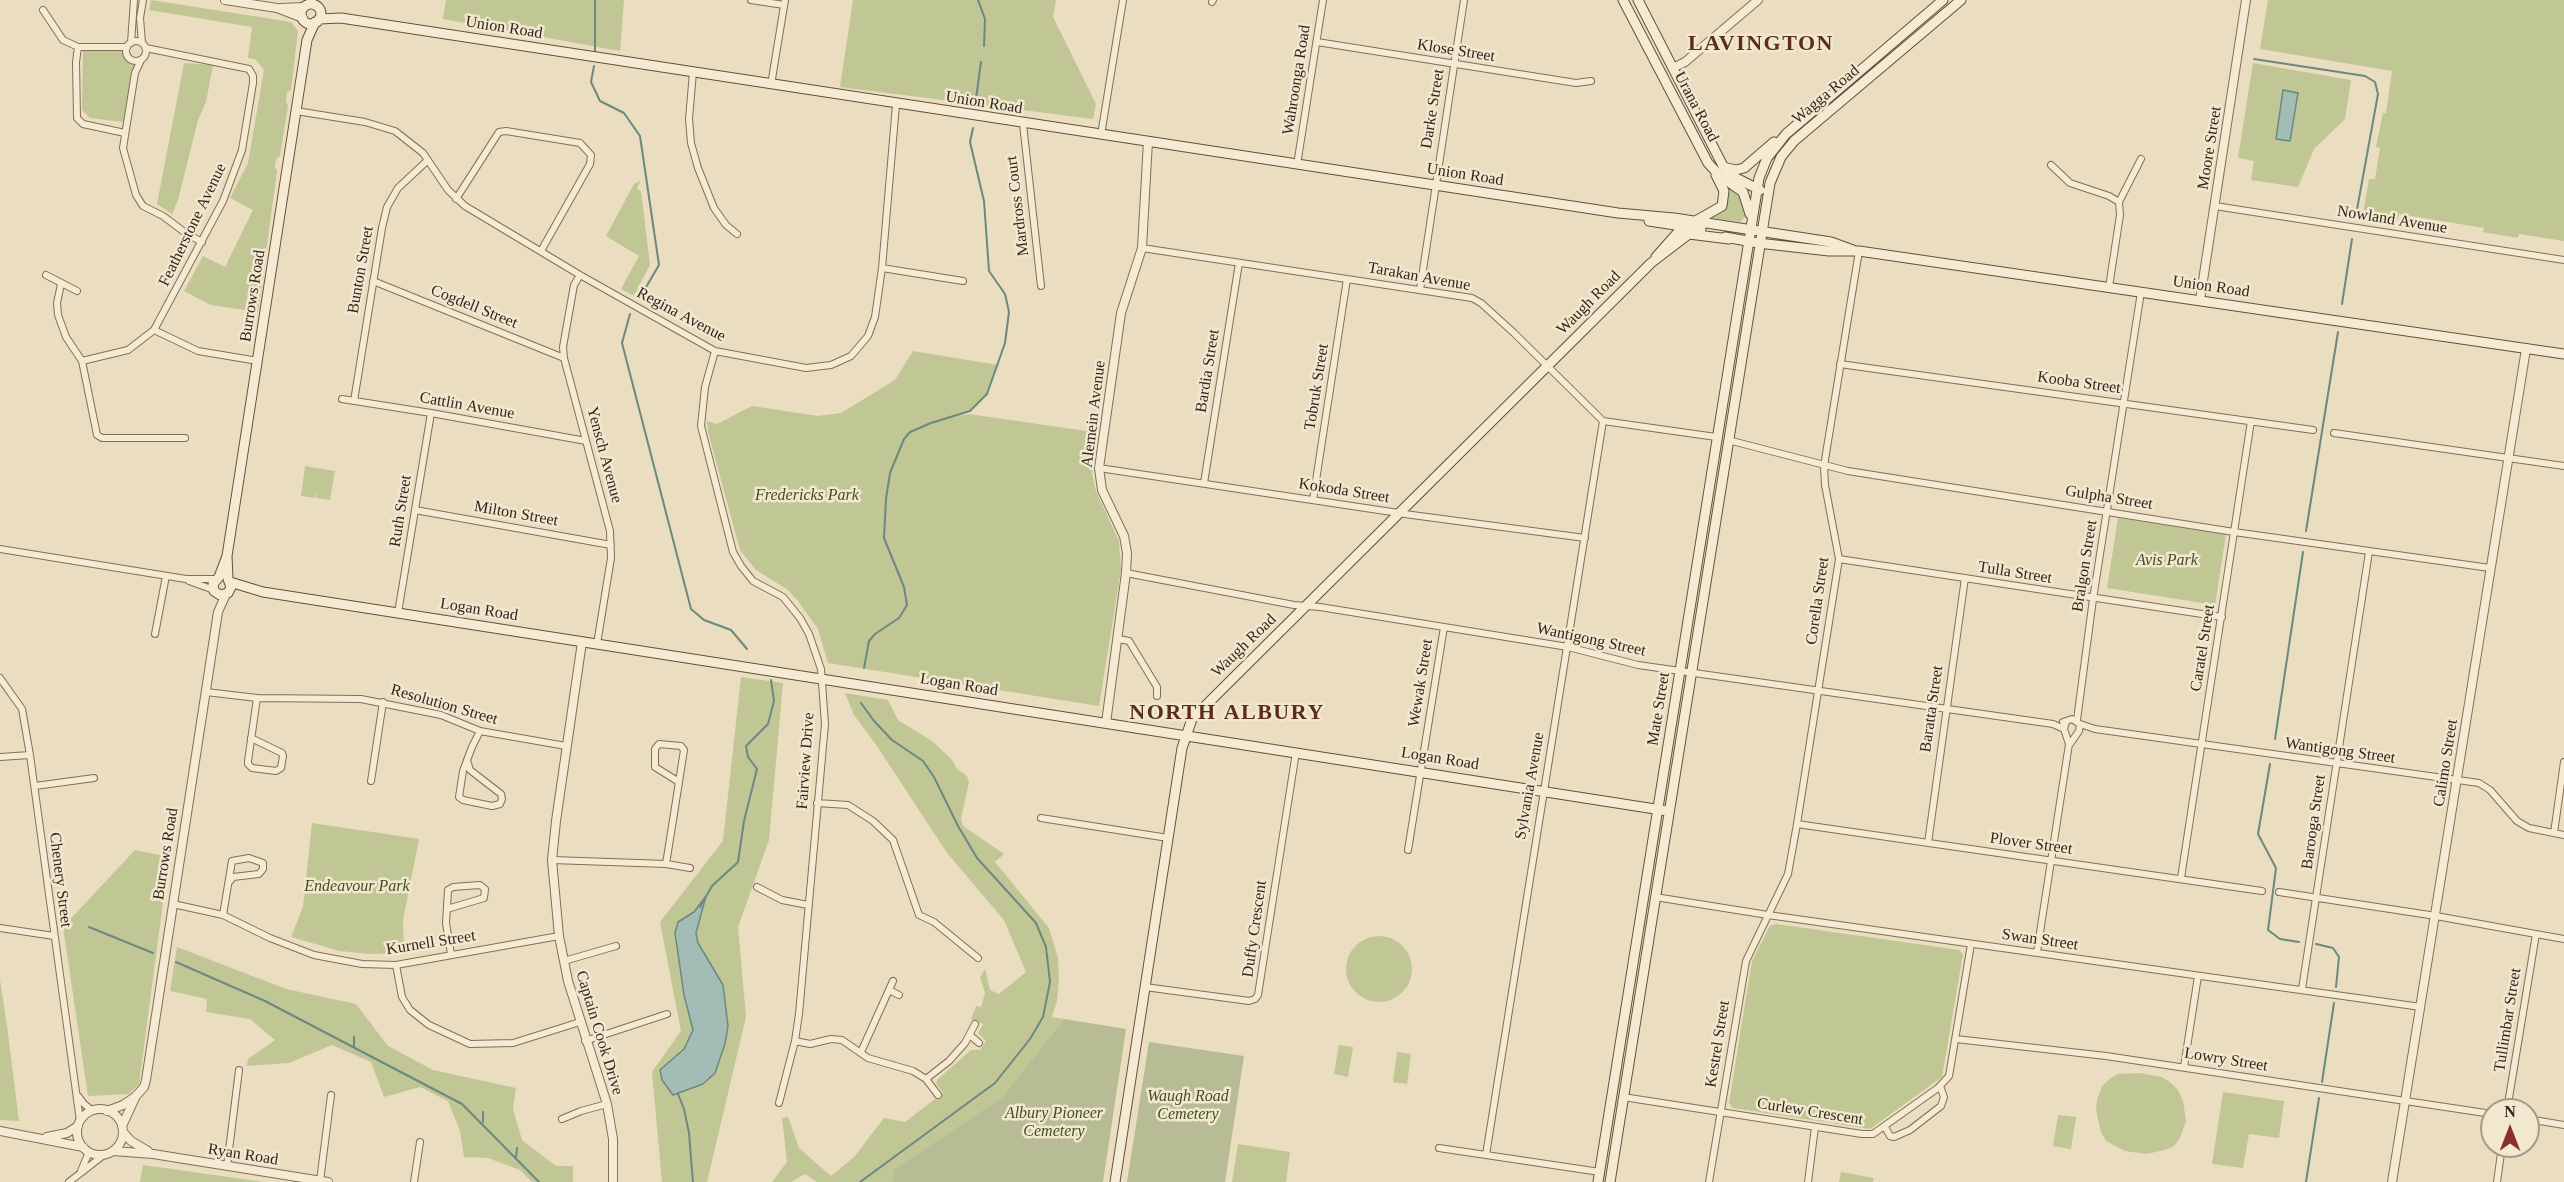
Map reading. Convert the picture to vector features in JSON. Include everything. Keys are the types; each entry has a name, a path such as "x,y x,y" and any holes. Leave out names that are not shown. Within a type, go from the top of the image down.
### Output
{"main road":[{"name":"Urana Road","path":"1623,0 1708,163 1744,193 1750,224"},
{"name":"Urana Road","path":"1638,0 1721,162 1731,174 1757,187"},
{"name":"Wagga Road","path":"1758,243 1770,183 1784,152 1832,108 1961,0"},
{"path":"1939,3 1944,15"},
{"name":"Wagga Road","path":"1747,241 1757,187 1767,158 1786,134 1939,3"},
{"path":"306,4 314,14"},
{"name":"Union Road","path":"314,14 338,14 342,18 896,105 1623,214 1750,224 1760,231 1831,243 1856,250 2564,354"},
{"name":"Burrows Road","path":"225,584 227,556 307,40 314,14"},
{"path":"1888,47 1891,58"},
{"path":"1661,74 1673,68"},
{"path":"1825,99 1832,108"},
{"path":"1721,162 1731,170 1743,169 1786,134"},
{"name":"Waugh Road","path":"1115,1182 1168,838 1189,723 1651,263 1684,227 1719,209 1724,201 1724,189 1708,163"},
{"path":"1757,187 1762,192 1765,203"},
{"name":"Union Road","path":"1623,214 1664,224 1711,231 1729,239 1829,251 1856,250"},
{"path":"1664,224 1667,237 1664,247"},
{"name":"Waugh Road","path":"1651,263 1689,234 1729,239"},
{"name":"Mate Street","path":"1599,1177 1747,241"},
{"name":"Mate Street","path":"1610,1182 1758,243"},
{"path":"215,591 225,584"},
{"name":"Logan Road","path":"225,584 256,591 1668,811"}],"street":[{"path":"134,0 129,51 135,73"},
{"path":"143,0 140,18 144,46 143,58 135,73 123,155 139,201 202,242"},
{"name":"Union Road","path":"225,0 314,14"},
{"path":"751,0 784,3 771,85"},
{"path":"1101,135 1123,0"},
{"name":"Wahroonga Road","path":"1297,165 1323,0"},
{"name":"Darke Street","path":"1420,290 1464,0"},
{"path":"1673,68 1685,62 1758,0"},
{"name":"Moore Street","path":"2200,300 2246,0"},
{"name":"Union Road","path":"277,8 306,4"},
{"path":"43,10 63,40 78,47 129,51 143,58"},
{"name":"Featherstone Avenue","path":"82,361 128,350 154,330 202,242 240,160 253,76 245,67 159,52 136,41 129,51"},
{"name":"Klose Street","path":"1317,42 1576,83 1590,81"},
{"path":"78,47 77,118 83,124 125,133"},
{"name":"Featherstone Avenue","path":"143,58 159,52"},
{"path":"693,72 689,119 693,151 714,208 726,225 737,234"},
{"name":"Regina Avenue","path":"296,111 364,122 395,131 415,144 456,199 580,275 715,351 739,358 807,368 831,365 851,356 868,336 875,317 882,268 896,105"},
{"name":"Mardross Court","path":"1023,124 1041,286"},
{"path":"456,199 499,132 580,143 591,155 590,164 541,251"},
{"name":"Alemein Avenue","path":"1106,723 1126,573 1124,537 1102,490 1099,468 1121,313 1142,248 1148,141"},
{"path":"2109,287 2120,215 2119,202 2141,159"},
{"name":"Bunton Street","path":"354,401 387,207 398,188 428,160"},
{"path":"2051,165 2070,183 2109,196 2119,202"},
{"name":"Nowland Avenue","path":"2215,206 2564,260"},
{"name":"Tarakan Avenue","path":"1142,248 1459,295 1481,303 1603,421"},
{"name":"Corella Street","path":"1768,915 1788,874 1839,558 1825,485 1824,466 1856,250"},
{"name":"Bardia Street","path":"1204,483 1239,263"},
{"path":"882,268 963,281"},
{"path":"46,275 77,291"},
{"name":"Yensch Avenue","path":"580,275 573,292 564,358 610,531 611,546 597,644"},
{"name":"Tobruk Street","path":"1313,500 1347,279"},
{"name":"Cogdell Street","path":"373,281 564,358"},
{"path":"61,284 57,303 60,326 82,361 99,437 188,438"},
{"name":"Bralgon Street","path":"2037,952 2141,292"},
{"path":"154,330 198,351 258,361"},
{"name":"Calimo Street","path":"2392,1182 2526,349"},
{"name":"Fairview Drive","path":"715,351 705,387 701,426 733,552 753,581 783,597 800,618 815,647 822,679 825,724 795,1041 779,1103"},
{"name":"Kooba Street","path":"1840,364 2313,430"},
{"name":"Cattlin Avenue","path":"342,399 586,441"},
{"name":"Ruth Street","path":"398,613 431,413"},
{"path":"1603,421 1716,437"},
{"name":"Sylvania Avenue","path":"1485,1155 1603,421"},
{"name":"Caratel Street","path":"2181,879 2251,422"},
{"path":"2334,433 2564,466"},
{"name":"Gulpha Street","path":"1727,440 1824,466 2234,532 2490,568"},
{"name":"Kokoda Street","path":"1099,468 1585,538"},
{"name":"Milton Street","path":"415,510 611,546"},
{"name":"Logan Road","path":"0,549 225,584"},
{"name":"Barooga Street","path":"2302,989 2369,552"},
{"name":"Tulla Street","path":"1839,558 2093,599 2222,617"},
{"name":"Wantigong Street","path":"1126,573 1306,606 1568,647 1638,665 2484,785 2517,821 2529,828 2564,835"},
{"path":"155,634 153,626 166,576"},
{"name":"Baratta Street","path":"1928,843 1965,578"},
{"name":"Logan Road","path":"186,579 215,591"},
{"name":"Burrows Road","path":"122,1129 136,1096 144,1088 148,1072 218,612 225,584"},
{"name":"Burrows Road","path":"215,591 218,612"},
{"name":"Wewak Street","path":"1408,850 1444,627"},
{"path":"1118,639 1129,641 1157,687 1157,696"},
{"name":"Captain Cook Drive","path":"582,642 552,860 558,936 585,1041 602,1083 607,1104 613,1139 613,1182"},
{"name":"Chenery Street","path":"0,678 21,709 30,755 79,1124"},
{"name":"Resolution Street","path":"206,692 257,698 334,697 383,702 441,715 480,731 566,746"},
{"path":"251,738 282,753 281,768 276,771 250,766 248,761 251,738 257,698"},
{"path":"371,781 383,702"},
{"path":"467,760 470,770 501,794 500,804 492,806 460,799 463,771 467,760 480,731"},
{"path":"666,864 679,782 684,750 681,746 659,744 655,748 655,767 679,782"},
{"name":"Duffy Crescent","path":"1145,987 1249,1001 1255,999 1261,988 1296,752"},
{"path":"0,757 30,755"},
{"path":"2554,833 2564,762"},
{"path":"35,786 94,778"},
{"path":"817,803 848,805 893,840 919,915 934,922 978,958"},
{"path":"1041,818 1168,838"},
{"name":"Plover Street","path":"1797,824 2262,891"},
{"path":"223,915 232,864 235,859 249,858 262,863 263,869 259,874 236,876 230,881"},
{"path":"552,860 666,864 690,868"},
{"path":"447,909 482,899 486,894 485,889 480,885 450,888 447,909 447,923 452,954"},
{"path":"757,887 782,900 808,905"},
{"path":"2279,892 2436,916 2564,939"},
{"name":"Swan Street","path":"1655,897 2421,1007"},
{"name":"Kurnell Street","path":"173,904 223,915 270,938 314,955 362,964 396,965 558,936"},
{"name":"Kestrel Street","path":"1709,1182 1746,961 1768,915"},
{"path":"0,928 54,936"},
{"name":"Tullimbar Street","path":"2509,1098 2536,934"},
{"name":"Curlew Crescent","path":"1623,1097 1868,1135 1885,1127 1940,1086 1949,1076 1971,944"},
{"path":"564,961 616,946"},
{"path":"396,965 402,997 410,1010 429,1025 470,1044 513,1043 580,1022"},
{"path":"2184,1067 2198,976"},
{"path":"861,1052 893,981"},
{"path":"889,990 899,995"},
{"path":"585,1041 667,1014"},
{"path":"926,1079 949,1061 971,1036 975,1024"},
{"path":"971,1036 979,1043"},
{"path":"795,1041 810,1044 831,1039 842,1040 868,1058 913,1071 926,1079 938,1095"},
{"name":"Lowry Street","path":"1956,1039 2184,1067 2480,1112"},
{"path":"226,1166 239,1070"},
{"path":"1885,1127 1890,1136 1894,1137 1919,1123 1942,1103 1944,1096 1940,1086"},
{"path":"76,1093 93,1111 107,1111 123,1105 136,1096"},
{"path":"324,1181 332,1095"},
{"path":"562,1119 607,1104"},
{"path":"42,1138 67,1133 93,1111"},
{"path":"69,1182 120,1143 122,1129 116,1117 107,1111"},
{"path":"2540,1121 2564,1125"},
{"path":"79,1124 78,1137 86,1149 81,1171"},
{"path":"1808,1182 1815,1127"},
{"name":"Ryan Road","path":"122,1129 131,1141 153,1154"},
{"path":"0,1131 109,1153"},
{"path":"414,1182 420,1142"},
{"path":"1439,1148 1599,1177"},
{"name":"Ryan Road","path":"109,1153 153,1154 324,1181"},
{"path":"2497,1182 2500,1158"}],"green space":[{"path":"151,0 291,22 298,31 291,90 287,93 288,106 280,156 276,159 277,171 258,312 211,305 184,291 203,256 225,267 253,210 230,198 248,163 264,70 255,59 248,58 252,27 149,10"},
{"path":"446,0 624,0 620,51 443,19"},
{"path":"853,0 1056,0 1053,17 1096,104 1093,119 840,87"},
{"path":"2268,0 2564,0 2564,241 2519,234 2518,238 2483,232 2484,228 2399,214 2397,220 2363,214 2369,179 2375,179 2380,148 2376,147 2383,113 2386,113 2392,71 2260,49"},
{"path":"84,49 124,50 135,61 136,67 123,122 90,118 82,110"},
{"path":"184,63 213,65 206,102 198,120 178,200 172,214 157,204"},
{"path":"2253,63 2351,80 2345,119 2314,149 2298,187 2251,180 2254,161 2238,158"},
{"path":"640,181 637,189 641,191 650,265 634,296 621,289 639,256 606,236 634,184"},
{"path":"1725,185 1741,197 1746,212 1740,222 1712,218 1727,204 1728,193"},
{"name":"Fredericks Park","path":"913,351 998,365 987,394 970,411 958,416 969,414 1100,433 1092,474 1096,491 1119,541 1121,570 1099,706 828,663 818,629 798,601 788,590 756,570 740,550 707,421 717,424 752,406 818,416 841,413 895,380"},
{"path":"305,466 335,471 330,500 316,498 317,489 315,498 301,496"},
{"name":"Avis Park","path":"2118,518 2226,534 2215,605 2107,588"},
{"path":"741,677 783,683 769,840 738,927 746,1017 707,1182 662,1182 652,1072 681,1031 660,922 723,841"},
{"path":"845,693 888,700 898,720 932,741 952,760 957,769 967,776 969,782 961,819 963,826 1004,854 995,862 1049,928 1058,958 1059,978 1057,1001 1052,1017 1064,1019 1002,1097 894,1169 892,1182 817,1182 805,1174 791,1182 772,1182 787,1162 782,1118 788,1117 799,1148 831,1176 854,1157 884,1118 905,1122 943,1093 936,1083 938,1079 971,1050 980,1050 986,1041 978,1033 983,1024 971,1019 976,1006 981,1007 985,993 980,977 985,969 990,990 999,994 1026,972 1004,920 947,853 854,715"},
{"name":"Endeavour Park","path":"312,823 419,839 403,920 404,953 370,954 340,951 291,937 303,907"},
{"path":"135,850 169,857 139,1084 129,1094 88,1096 63,927"},
{"path":"1776,924 1959,950 1963,954 1942,1077 1870,1129 1733,1108 1729,1103 1752,961 1770,926"},
{"path":"1373,936 1385,936 1397,941 1407,951 1412,969 1410,982 1397,997 1385,1002 1373,1002 1361,997 1351,987 1346,975 1346,963 1351,951 1361,941"},
{"path":"177,947 286,989 356,1004 388,1046 433,1070 516,1088 513,1109 522,1140 556,1166 573,1166 573,1182 532,1182 520,1170 488,1158 464,1157 460,1131 448,1101 420,1087 384,1097 371,1062 332,1045 289,1063 247,1066 248,1059 275,1040 250,1019 206,1012 207,999 170,991"},
{"path":"0,980 7,1026 19,1121 0,1120"},
{"name":"Albury Pioneer Cemetery","path":"1064,1019 1126,1029 1103,1182 892,1182 894,1169 1002,1097"},
{"name":"Waugh Road Cemetery","path":"1149,1042 1244,1056 1225,1182 1127,1182"},
{"path":"1339,1045 1353,1047 1348,1077 1334,1074"},
{"path":"1397,1052 1411,1054 1407,1084 1393,1082"},
{"path":"2140,1073 2162,1077 2178,1090 2183,1101 2186,1121 2180,1138 2174,1146 2146,1154 2125,1151 2106,1141 2101,1132 2096,1110 2102,1086 2111,1078 2118,1074"},
{"path":"2223,1092 2284,1101 2279,1138 2249,1134 2243,1168 2212,1164"},
{"path":"2058,1115 2076,1117 2071,1149 2053,1146"},
{"path":"1238,1144 1290,1152 1286,1182 1232,1182"},
{"path":"143,1165 264,1182 140,1182"},
{"path":"1841,1172 1874,1178 1873,1182 1839,1182"}],"water":[{"path":"2283,90 2298,93 2290,141 2276,139"},
{"path":"706,896 696,933 698,943 723,985 728,1026 725,1044 715,1073 703,1084 673,1095 662,1080 660,1070 684,1049 693,1030 684,995 675,933 678,922 694,912"}],"waterway":[{"path":"595,0 595,51"},
{"path":"978,0 985,19 984,46"},
{"path":"2254,59 2365,76 2375,82 2378,94 2356,215"},
{"path":"975,106 981,62"},
{"path":"594,66 591,82 600,101 624,113 640,136 659,265 642,294"},
{"path":"864,668 869,641 875,634 899,618 907,605 904,587 884,538 890,473 904,439 910,432 931,423 970,411 987,394 1005,343 1009,312 1005,294 989,271 984,201 970,142 973,128"},
{"path":"2342,304 2352,239"},
{"path":"630,314 622,343 691,609 704,620 731,630 747,649"},
{"path":"2306,531 2338,332"},
{"path":"2275,739 2303,552"},
{"path":"700,907 712,886 738,862 744,821 757,769 748,757 746,746 768,724 774,701 771,680"},
{"path":"860,1182 995,1083 1030,1039 1043,1017 1050,982 1046,947 1036,923 977,858 934,777 923,761 892,740 861,703"},
{"path":"2270,764 2258,834 2276,868 2268,930 2280,939 2299,942"},
{"path":"89,927 153,953"},
{"path":"2316,944 2333,948 2339,957 2336,987"},
{"path":"176,962 265,1001 462,1104 539,1182"},
{"path":"2322,1082 2334,1003"},
{"path":"354,1037 354,1047"},
{"path":"678,1094 689,1133 693,1182"},
{"path":"2306,1182 2319,1098"},
{"path":"483,1112 483,1122"},
{"path":"516,1157 517,1148"}],"district":[{"name":"LAVINGTON","path":"1761,44"},
{"name":"NORTH ALBURY","path":"1227,713"}]}
